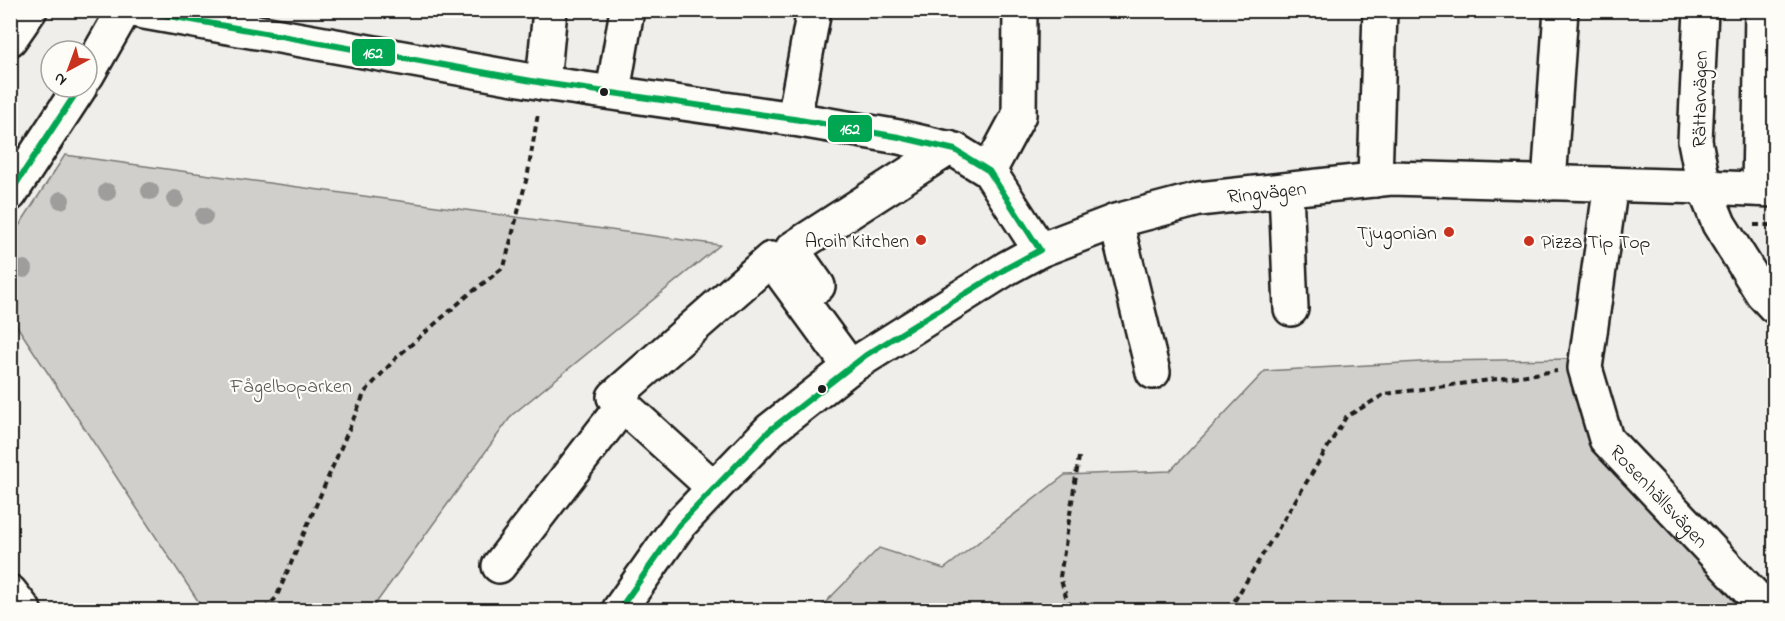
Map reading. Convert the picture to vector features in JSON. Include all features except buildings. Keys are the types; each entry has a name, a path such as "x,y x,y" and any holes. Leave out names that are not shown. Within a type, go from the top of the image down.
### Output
{"street":[{"path":"10,39 30,10"},
{"path":"99,54 124,10"},
{"path":"133,10 543,82 794,119 949,148 989,171 1040,250"},
{"path":"543,82 550,10"},
{"path":"613,92 627,10"},
{"path":"794,119 813,10"},
{"path":"989,171 1019,115 1020,10"},
{"path":"1375,180 1380,10"},
{"path":"1549,183 1561,10"},
{"name":"Rättarvägen","path":"1701,10 1695,141 1704,186 1719,224 1762,293 1774,306"},
{"path":"1762,10 1767,190"},
{"path":"10,194 72,99"},
{"path":"858,361 792,249 949,148"},
{"name":"Ringvägen","path":"618,610 679,525 714,488 770,430 858,361 1007,268 1040,250 1116,221 1199,199 1391,178 1704,186 1767,190"},
{"name":"Rosenhällsvägen","path":"1611,184 1585,368 1606,439 1767,610"},
{"path":"1286,190 1291,309"},
{"path":"1116,221 1153,372"},
{"path":"714,488 614,397 771,259 858,361"},
{"path":"499,566 623,405"},
{"path":"10,592 24,610"}],"path":[{"path":"264,610 276,598 365,393 397,357 504,267 528,173 543,82"},
{"path":"1229,610 1346,417 1385,394 1585,368"},
{"path":"1079,457 1060,577 1069,606 1080,610"}],"green space":[{"name":"Fågelboparken","path":"65,155 720,245 512,415 371,610 204,610 11,317 11,238"},
{"path":"1572,359 1591,443 1753,610 818,610 879,548 944,569 1065,475 1170,471 1265,371 1437,361"}],"transit line":[{"name":"162","path":"136,10 543,83 794,119 899,137 955,150 989,171 1040,250"},
{"name":"162","path":"10,193 72,99"},
{"name":"162","path":"619,610 679,525 770,430 866,355 1040,250"}],"place":[{"name":"Tjugonian","path":"1449,232"},
{"name":"Aroih Kitchen","path":"921,240"},
{"name":"Pizza Tip Top","path":"1529,241"}]}
